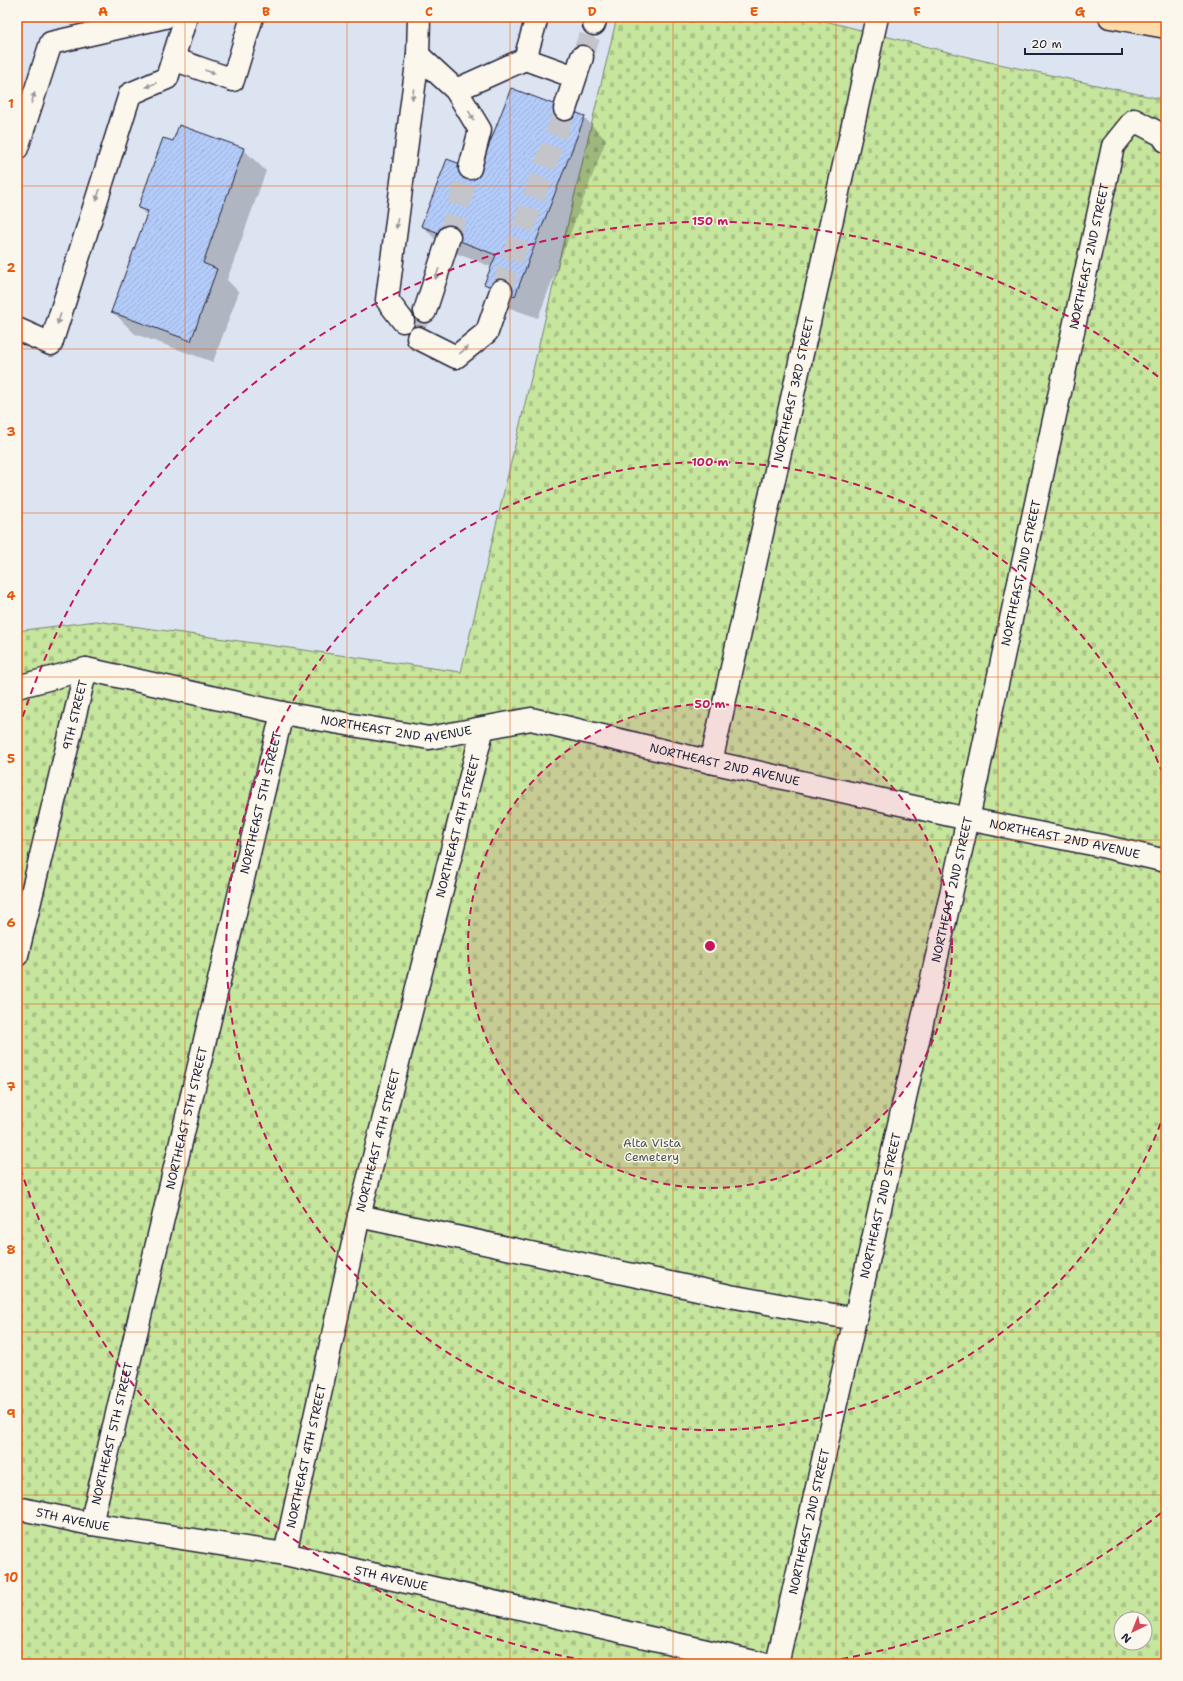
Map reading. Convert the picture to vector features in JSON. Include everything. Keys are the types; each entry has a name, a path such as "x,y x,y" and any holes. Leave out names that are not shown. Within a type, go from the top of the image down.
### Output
{"main road":[{"path":"1110,17 1166,27"}],"street":[{"path":"17,148 51,43 165,17"},
{"path":"17,329 51,344 130,94 167,78 186,17"},
{"path":"173,59 232,80 252,17"},
{"path":"403,321 387,300 418,55 420,17"},
{"path":"525,59 537,17"},
{"name":"NORTHEAST 3RD STREET","path":"711,762 877,17"},
{"path":"418,55 456,90 480,130 470,168"},
{"path":"456,90 525,59 579,67 565,109"},
{"name":"NORTHEAST 2ND STREET","path":"777,1664 968,819 1113,146 1134,120 1162,135 1166,141"},
{"path":"425,311 449,237"},
{"path":"418,338 456,357 487,332 501,291"},
{"path":"17,687 86,669"},
{"name":"9TH STREET","path":"17,955 86,669 282,713"},
{"name":"NORTHEAST 2ND AVENUE","path":"282,713 429,738 531,719 711,762 1166,861"},
{"name":"NORTHEAST 5TH STREET","path":"91,1524 282,713"},
{"name":"NORTHEAST 4TH STREET","path":"285,1554 359,1216 483,728"},
{"path":"359,1216 730,1296 855,1319"},
{"name":"5TH AVENUE","path":"17,1508 91,1524 285,1554 763,1664"}],"shaded area":[{"path":"17,17 617,17 461,672 96,621 17,631"},
{"path":"809,17 1166,17 1166,100 976,59"}],"green space":[{"name":"Alta Vista Cemetery","path":"617,17 809,17 976,59 1166,100 1166,1664 17,1664 17,631 96,621 461,672"}],"building":[{"path":"511,88 585,116 515,296 484,284 496,255 421,226 447,159 479,171"},
{"path":"179,125 244,148 203,263 217,269 191,341 111,312 148,211 138,208 163,138 173,141"}],"tunnel":[{"path":"582,57 594,24"},
{"path":"501,291 565,109"},
{"path":"449,237 470,168"},
{"path":"410,329 425,311"}]}
